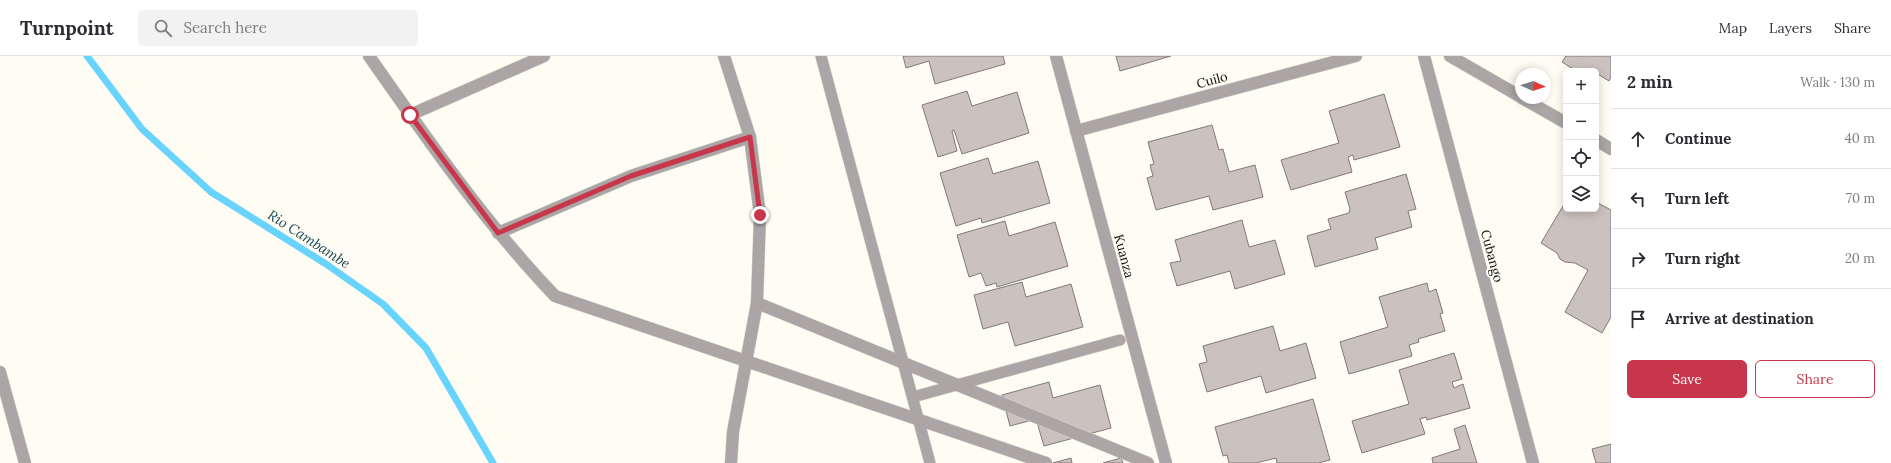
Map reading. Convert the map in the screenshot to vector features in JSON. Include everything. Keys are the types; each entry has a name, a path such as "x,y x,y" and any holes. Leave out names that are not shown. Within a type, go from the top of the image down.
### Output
{"street":[{"path":"369,56 410,115 498,233 555,296 1046,463"},
{"path":"410,115 544,56"},
{"path":"724,56 750,137 760,215 757,303 733,432 731,463"},
{"name":"Kuanza","path":"1056,56 1166,463"},
{"name":"Cuilo","path":"1076,131 1356,56"},
{"name":"Cubango","path":"1424,56 1533,463"},
{"path":"1450,56 1515,94"},
{"path":"1533,104 1563,121"},
{"path":"498,233 631,176 750,137"},
{"path":"1599,142 1611,149"},
{"path":"757,303 1148,463"},
{"path":"0,372 25,463"}],"lane":[{"path":"821,56 930,463"},
{"path":"912,397 1120,340"}],"building":[{"path":"903,56 1003,56 1005,64 935,84 929,61 906,68"},
{"path":"1116,56 1171,56 1120,71"},
{"path":"1566,56 1611,56 1611,77 1609,81 1599,75 1599,68 1571,68 1562,62"},
{"path":"967,91 972,106 1017,92 1029,133 962,154 954,130 952,131 957,151 938,157 922,105"},
{"path":"1384,94 1400,147 1354,160 1353,155 1348,157 1352,172 1291,190 1281,160 1339,143 1329,111"},
{"path":"1212,125 1219,150 1223,149 1229,172 1255,165 1263,197 1213,210 1209,196 1156,210 1147,178 1153,176 1150,165 1154,164 1148,142"},
{"path":"988,158 993,174 1038,161 1050,203 982,223 981,218 956,226 940,173"},
{"path":"1406,174 1416,209 1408,211 1412,227 1375,238 1378,249 1315,267 1307,236 1331,229 1328,219 1349,213 1350,209 1345,192"},
{"path":"1599,204 1611,210 1611,317 1602,333 1565,312 1588,270 1575,263 1565,262 1560,259 1557,253 1541,243 1563,206 1563,212 1599,212"},
{"path":"1242,220 1249,247 1275,240 1285,274 1235,289 1230,271 1177,286 1170,263 1181,261 1175,240"},
{"path":"1005,221 1009,236 1055,222 1068,266 997,287 996,283 986,286 981,273 969,277 957,235"},
{"path":"1022,282 1026,297 1071,284 1083,327 1015,346 1008,322 983,329 974,295"},
{"path":"1427,283 1429,292 1436,289 1443,313 1440,314 1445,331 1418,339 1419,342 1409,345 1412,356 1349,374 1340,342 1388,327 1379,297"},
{"path":"1273,326 1280,351 1306,343 1316,378 1266,393 1261,376 1207,392 1199,364 1207,362 1203,346"},
{"path":"1454,353 1462,379 1452,382 1454,388 1463,384 1470,408 1427,420 1426,417 1420,419 1425,434 1362,453 1352,421 1409,404 1399,370"},
{"path":"1049,382 1053,398 1100,385 1111,428 1044,446 1036,419 1010,426 1002,395"},
{"path":"1313,399 1330,460 1318,463 1277,463 1276,458 1256,463 1229,463 1227,455 1223,456 1215,427"},
{"path":"1465,425 1477,463 1433,463 1432,458 1460,449 1454,429"},
{"path":"1611,444 1611,463 1596,463 1592,449"},
{"path":"1071,458 1072,463 1053,463"},
{"path":"1121,458 1123,463 1103,463"}],"waterway":[{"name":"Rio Cambambe","path":"87,56 142,129 211,192 326,264 383,304 426,348 493,463"}],"route":[{"path":"410,115 498,233 631,176 750,137 760,215"}]}
